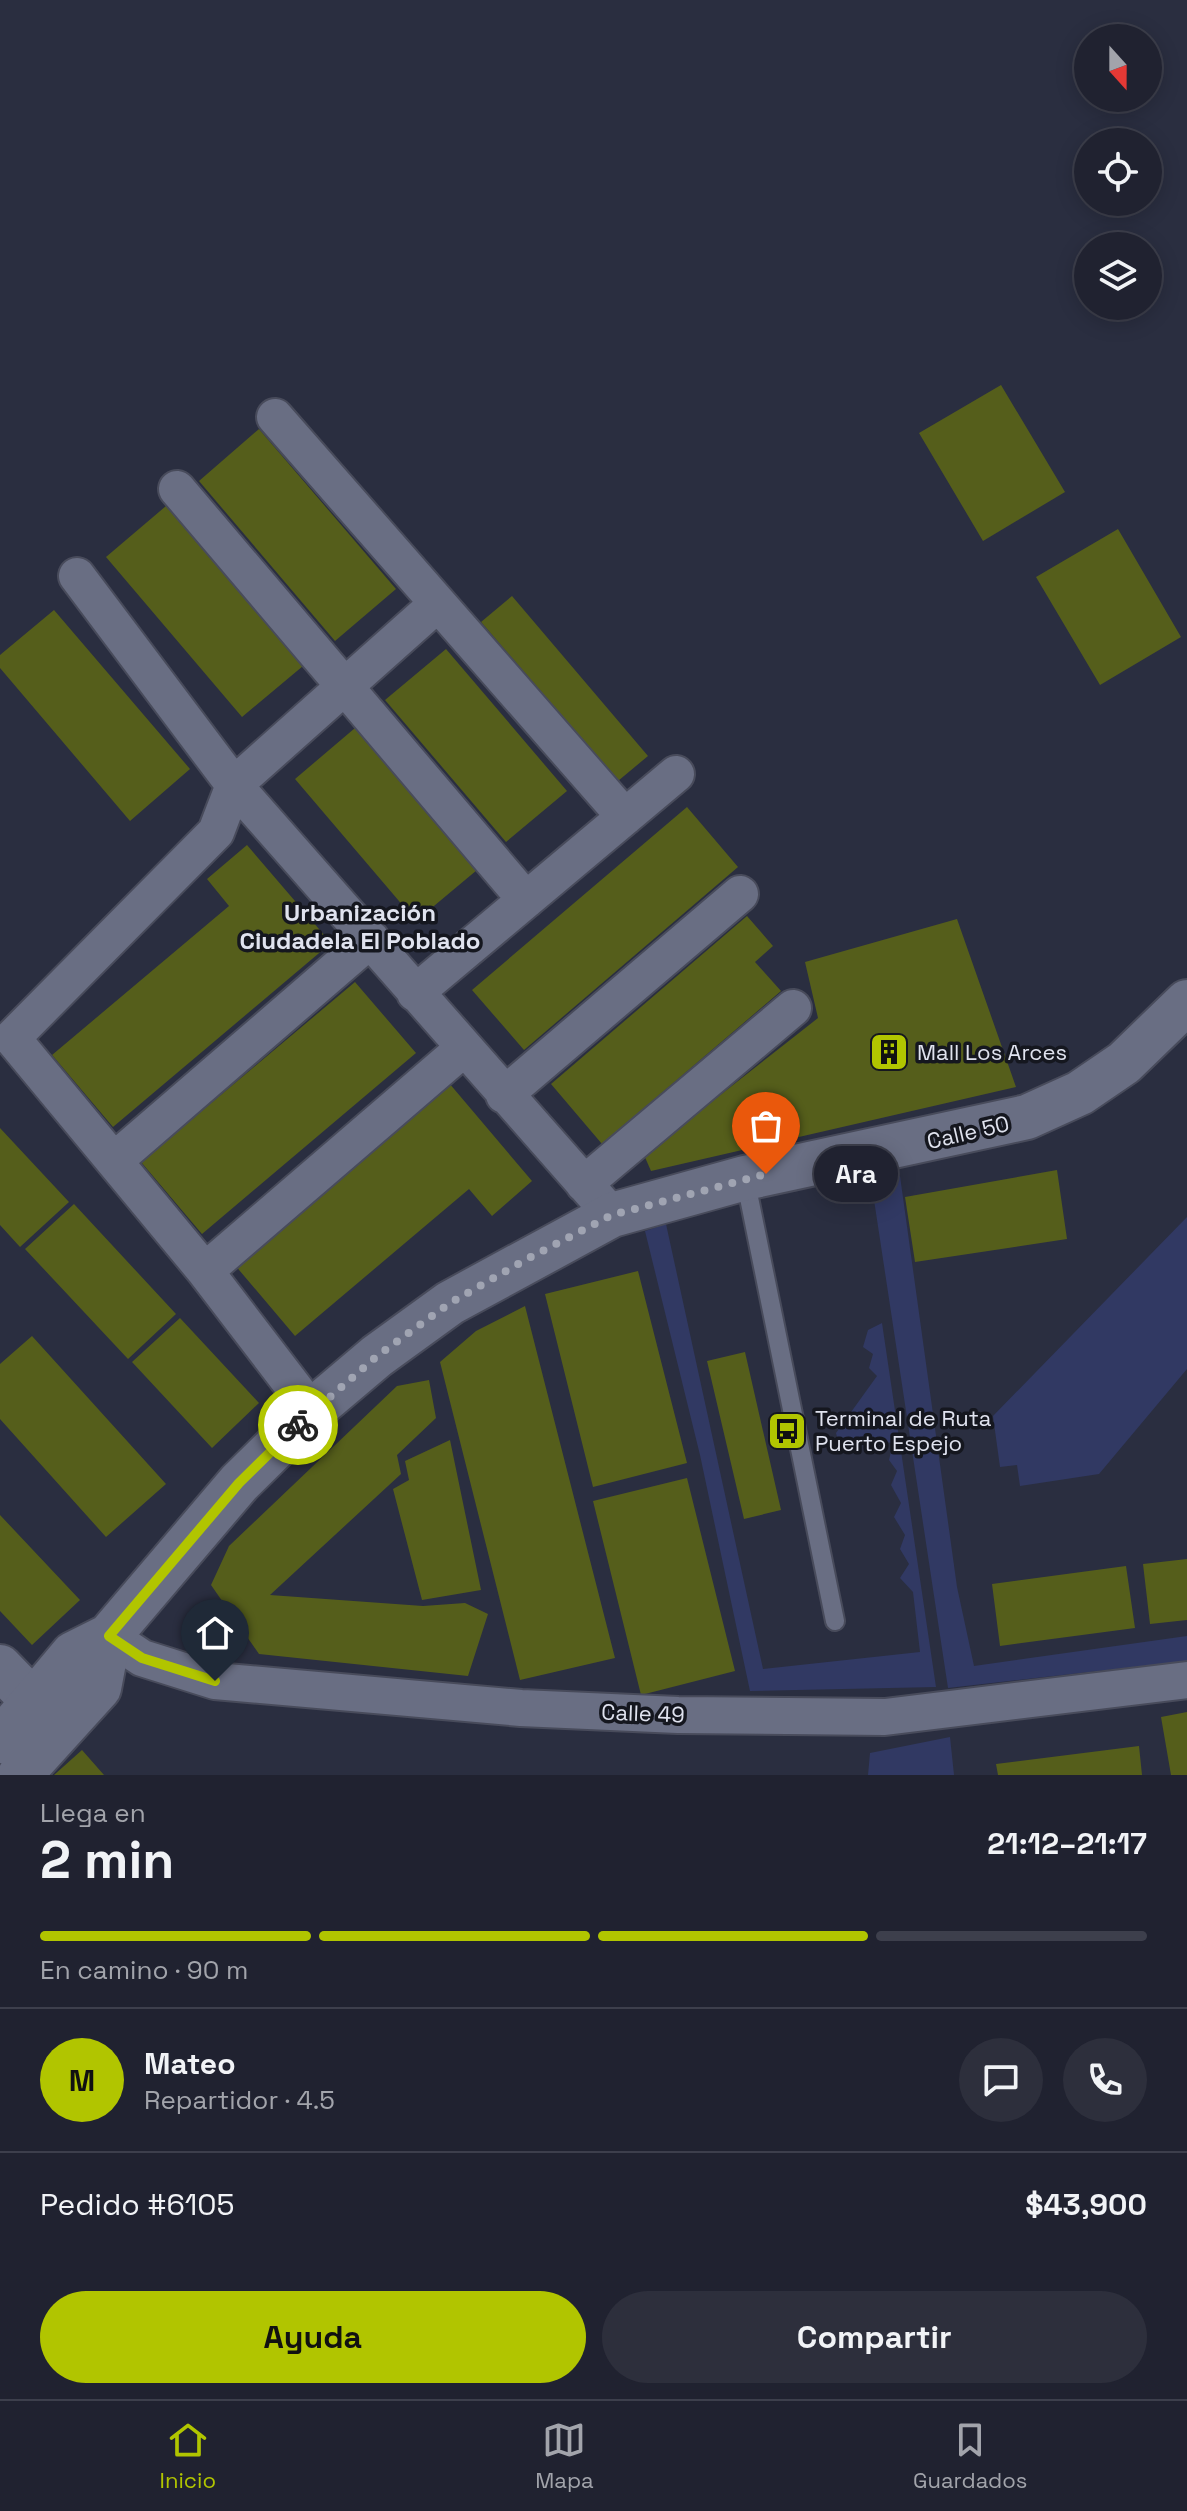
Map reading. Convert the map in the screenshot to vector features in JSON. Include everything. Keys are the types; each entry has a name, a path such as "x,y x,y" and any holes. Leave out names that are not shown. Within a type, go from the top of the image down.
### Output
{"main road":[{"name":"Calle 50","path":"0,1741 73,1654 109,1636 239,1483 312,1411 377,1356 598,1200 745,1178 1027,1117 1080,1093 1124,1063 1187,1002"},
{"name":"Calle 50","path":"20,1775 99,1688 109,1636"},
{"path":"0,1667 34,1702"}],"street":[{"path":"275,417 436,605 625,817"},
{"path":"177,489 526,900"},
{"path":"77,576 234,785 598,1200 793,1008"},
{"path":"312,1411 205,1271 12,1038 216,832 234,785 436,605"},
{"path":"415,993 676,774"},
{"path":"504,1095 740,894"},
{"path":"115,1160 371,939"},
{"path":"205,1271 463,1049"},
{"name":"Calle 49","path":"109,1636 142,1658 215,1681 521,1708 662,1714 885,1717 1187,1680"}],"lane":[{"path":"745,1178 835,1621"}],"shaded area":[{"path":"900,1176 957,1587 974,1666 1187,1636 1187,1661 948,1688 871,1180"},
{"path":"1187,1217 1187,1369 1099,1474 1020,1486 1017,1465 1000,1467 993,1416"},
{"path":"666,1224 763,1669 920,1652 913,1592 900,1578 909,1564 900,1549 905,1535 894,1517 901,1503 891,1485 897,1471 889,1460 893,1443 837,1437 836,1433 877,1376 869,1368 873,1354 863,1347 868,1330 882,1323 936,1687 750,1691 700,1455 645,1231"},
{"path":"950,1737 954,1775 868,1775 870,1753"}],"building":[{"path":"1001,385 1065,492 983,541 919,433"},
{"path":"259,429 396,589 335,641 199,481"},
{"path":"166,506 303,666 242,717 106,557"},
{"path":"1118,529 1181,637 1100,685 1036,577"},
{"path":"512,596 648,756 618,781 481,622"},
{"path":"54,610 190,769 130,821 0,668 0,655"},
{"path":"446,649 567,791 506,842 385,700"},
{"path":"355,728 477,870 416,921 295,779"},
{"path":"687,807 738,867 524,1050 472,990"},
{"path":"247,845 331,943 113,1127 52,1055 229,906 207,879"},
{"path":"747,916 773,946 755,962 781,991 602,1144 551,1084"},
{"name":"Mall Los Arces","path":"957,919 1016,1087 651,1171 644,1155 818,1018 805,962"},
{"path":"355,982 416,1053 202,1234 141,1162"},
{"path":"449,1083 532,1181 492,1216 469,1189 295,1336 234,1264"},
{"path":"0,1128 69,1202 20,1247 0,1225"},
{"path":"1057,1170 1067,1239 915,1262 905,1197"},
{"path":"74,1204 176,1314 128,1359 25,1249"},
{"path":"638,1271 687,1463 593,1487 545,1294"},
{"path":"525,1306 615,1658 520,1680 440,1362 476,1331"},
{"path":"180,1318 259,1403 212,1448 132,1362"},
{"path":"32,1336 166,1484 106,1537 0,1419 0,1364"},
{"path":"745,1352 781,1510 744,1519 707,1361"},
{"path":"429,1380 436,1418 397,1455 401,1474 270,1595 423,1606 465,1603 488,1614 468,1676 259,1654 211,1585 229,1546 397,1386"},
{"path":"450,1440 481,1590 422,1600 393,1489 409,1480 405,1461"},
{"path":"687,1478 735,1671 641,1695 593,1501"},
{"path":"0,1515 80,1600 32,1645 0,1611"},
{"path":"1187,1559 1187,1620 1150,1624 1143,1564"},
{"path":"1126,1566 1135,1628 1000,1646 992,1584"},
{"path":"1187,1712 1187,1775 1171,1775 1161,1717"},
{"path":"1139,1746 1142,1775 998,1775 996,1764"},
{"path":"82,1750 104,1775 54,1775"}],"way so far":[{"path":"298,1425 377,1356 450,1303 527,1259 612,1215 766,1174"}],"place":[{"name":"Mall Los Arces","path":"889,1052"},
{"name":"Ara","path":"766,1174"},
{"name":"Terminal de Ruta Puerto Espejo","path":"787,1431"}],"district":[{"name":"Urbanización Ciudadela El Poblado","path":"360,927"}],"route":[{"path":"215,1681 142,1658 109,1636 239,1483 298,1425"}]}
